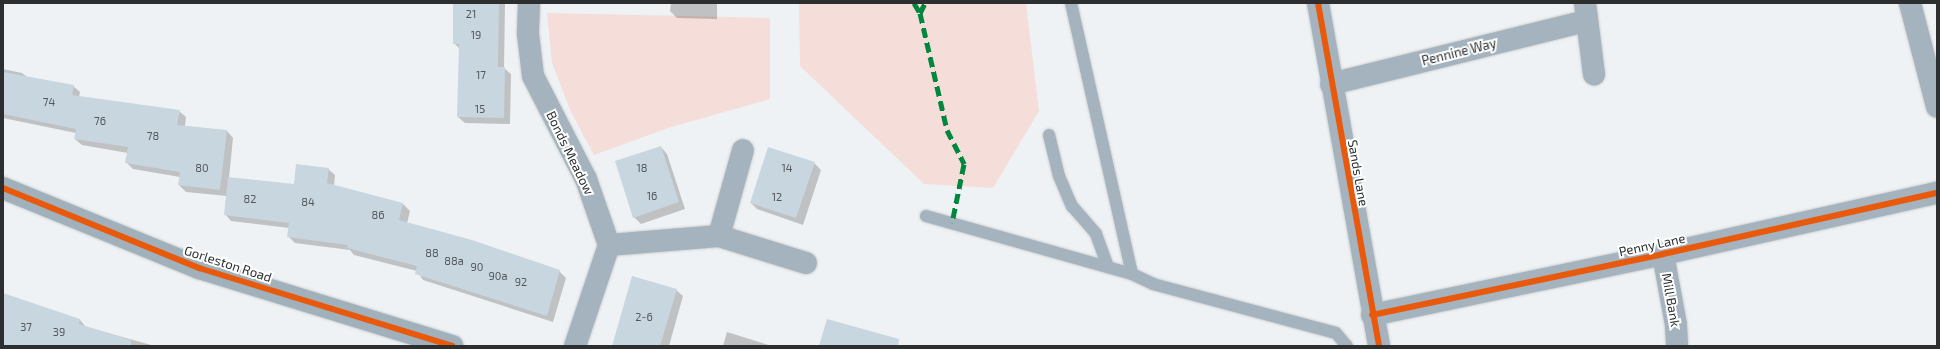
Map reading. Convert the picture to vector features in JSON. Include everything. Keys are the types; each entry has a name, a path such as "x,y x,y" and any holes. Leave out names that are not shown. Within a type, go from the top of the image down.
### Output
{"main road":[{"name":"Gorleston Road","path":"3,188 199,268 452,346"}],"street":[{"name":"Bonds Meadow","path":"529,3 528,34 533,76 586,179 609,245"},
{"name":"Sands Lane","path":"1318,3 1378,346"},
{"path":"1910,3 1937,107"},
{"name":"Pennine Way","path":"1331,84 1586,12 1594,74"},
{"path":"719,236 743,150"},
{"name":"Penny Lane","path":"1372,315 1663,254 1937,193"},
{"path":"575,346 609,245 719,236 806,264"},
{"name":"Mill Bank","path":"1663,254 1676,325 1677,346"}],"lane":[{"path":"1072,3 1132,274"},
{"path":"1049,136 1059,176 1072,206 1096,234 1108,267"},
{"path":"926,216 1132,274 1152,284 1336,333 1347,346"}],"shaded area":[{"path":"799,3 1026,3 1039,111 993,188 924,184 800,66"},
{"path":"547,13 770,18 770,99 668,128 594,155 571,112 552,63"}],"building":[{"path":"453,3 499,3 498,67 505,67 504,118 457,117 459,44 453,44"},
{"path":"3,72 74,85 72,95 180,110 177,125 227,130 220,190 178,185 180,172 125,163 128,147 74,139 76,129 3,114"},
{"path":"661,146 679,202 633,218 615,161"},
{"path":"768,147 815,162 796,218 750,203"},
{"path":"296,164 329,168 327,183 403,203 399,220 472,240 560,270 547,316 415,274 417,266 347,248 348,245 287,237 289,223 224,215 228,177 294,184"},
{"path":"632,276 677,289 660,346 612,346"},
{"path":"3,293 80,319 79,324 131,340 131,346 3,346"},
{"path":"827,319 899,339 898,346 819,346"}],"marked path":[{"path":"914,3 920,13 947,130 964,164 952,223"},
{"path":"920,13 925,3"}],"cycle path":[{"path":"1318,3 1379,346"},
{"path":"3,188 199,268 452,346"},
{"path":"1372,315 1663,254 1937,193"}]}
